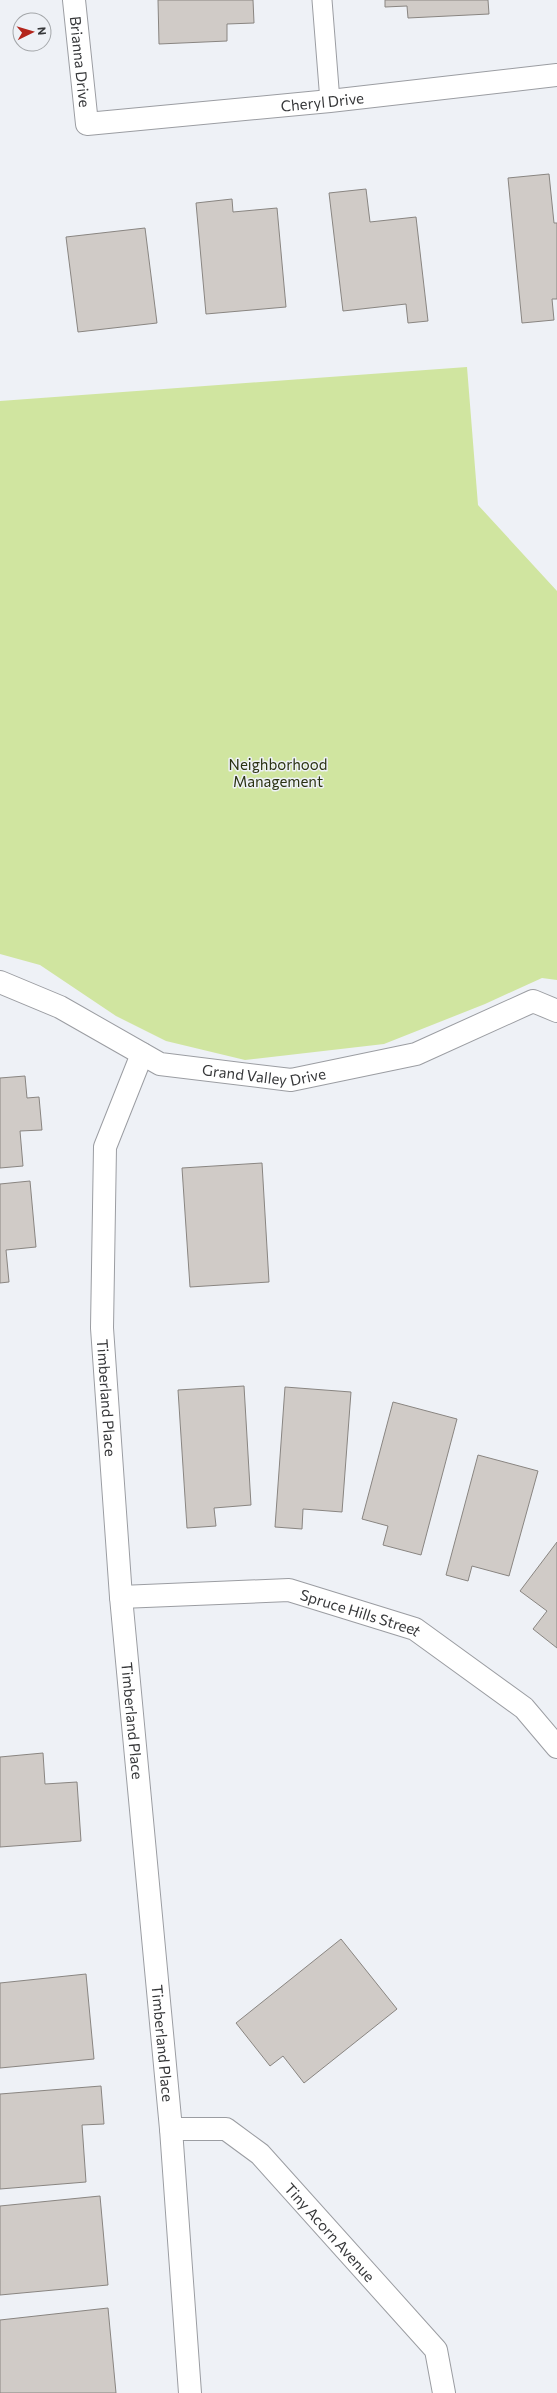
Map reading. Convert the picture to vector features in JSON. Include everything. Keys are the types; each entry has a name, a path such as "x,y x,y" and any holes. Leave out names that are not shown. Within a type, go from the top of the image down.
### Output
{"street":[{"name":"Brianna Drive","path":"74,0 87,124"},
{"name":"Cheryl Drive","path":"87,124 330,101 557,75"},
{"name":"Grand Valley Drive","path":"0,982 60,1007 160,1064 292,1080 416,1054 534,1001 557,1011"},
{"name":"Timberland Place","path":"142,1054 105,1147 102,1328 121,1597 170,2129 190,2393"},
{"name":"Spruce Hills Street","path":"121,1597 289,1590 415,1629 524,1708 557,1747"},
{"name":"Tiny Acorn Avenue","path":"170,2129 226,2129 260,2154 436,2350 444,2393"}],"lane":[{"path":"322,0 330,101"}],"green space":[{"name":"Neighborhood Management","path":"467,367 478,505 557,591 557,980 542,978 485,1004 384,1044 245,1060 166,1041 116,1016 40,965 0,954 0,401"}],"building":[{"path":"158,0 253,0 254,23 227,24 227,41 159,44"},
{"path":"385,0 488,0 489,14 408,18 407,6 385,7"},
{"path":"549,174 554,223 557,223 557,299 552,299 554,320 522,323 508,178"},
{"path":"366,189 370,222 416,217 428,321 408,323 406,304 343,311 329,193"},
{"path":"232,199 233,212 277,208 286,307 206,314 196,203"},
{"path":"145,228 157,323 78,332 66,237"},
{"path":"25,1076 27,1098 39,1097 42,1130 20,1131 23,1166 0,1168 0,1078"},
{"path":"262,1163 269,1282 190,1287 182,1168"},
{"path":"30,1181 36,1247 6,1250 9,1282 0,1283 0,1184"},
{"path":"244,1386 251,1505 214,1508 216,1526 187,1528 178,1390"},
{"path":"285,1387 351,1392 342,1512 303,1509 302,1529 275,1527"},
{"path":"393,1402 457,1419 421,1555 383,1545 388,1526 362,1519"},
{"path":"478,1455 538,1471 509,1576 472,1566 468,1581 446,1575"},
{"path":"557,1542 557,1648 533,1629 547,1611 520,1591"},
{"path":"43,1753 45,1784 77,1782 81,1841 0,1847 0,1757"},
{"path":"341,1939 397,2009 304,2083 283,2056 270,2066 236,2023"},
{"path":"86,1974 94,2059 0,2068 0,1983"},
{"path":"101,2086 104,2124 82,2125 86,2182 0,2189 0,2094"},
{"path":"100,2196 108,2285 0,2295 0,2206"},
{"path":"108,2308 116,2393 0,2393 0,2320"}]}
